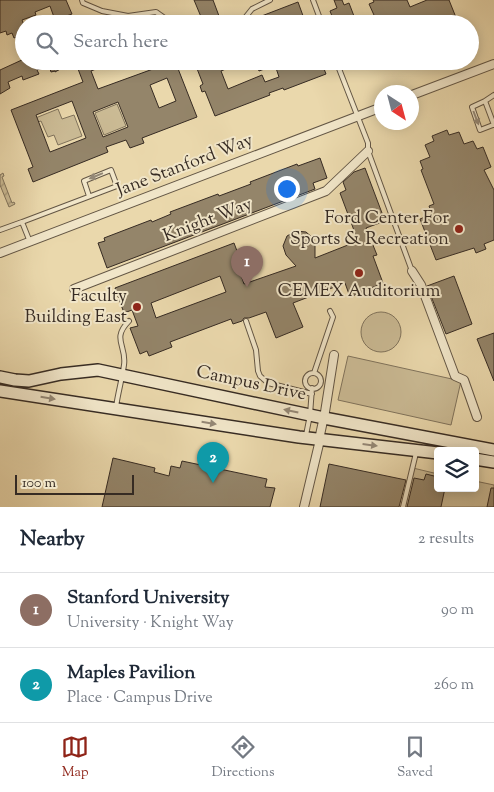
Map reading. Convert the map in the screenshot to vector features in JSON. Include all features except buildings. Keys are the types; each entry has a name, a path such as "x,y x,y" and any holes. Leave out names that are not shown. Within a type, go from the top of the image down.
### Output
{"street":[{"path":"479,70 494,64"},
{"path":"419,92 478,70"},
{"name":"Jane Stanford Way","path":"0,253 374,109"},
{"name":"Knight Way","path":"74,289 326,191 368,151"},
{"path":"412,271 421,285 455,376 464,380 477,417"},
{"path":"325,412 334,355"},
{"name":"Campus Drive","path":"0,377 29,381 60,374 98,370 310,415 494,450"},
{"path":"0,391 305,437 434,453"},
{"path":"304,507 323,421"},
{"path":"479,460 494,462"}],"lane":[{"path":"82,0 83,3 102,11 123,15"},
{"path":"248,15 255,6 270,0"},
{"path":"313,0 319,15"},
{"path":"135,15 156,12 160,15"},
{"path":"339,70 368,143 368,151 412,271"},
{"path":"485,101 494,125 480,130 472,107 494,95"},
{"path":"0,230 117,186 111,170 84,181 89,196"},
{"path":"22,222 30,242"},
{"path":"314,373 333,317 330,310"},
{"path":"115,408 125,362 119,338 128,321"},
{"path":"246,321 256,350 260,376 268,383 312,394"},
{"path":"312,388 316,387 320,382 319,377 314,373"},
{"path":"312,388 306,384 305,380 307,375 314,373"},
{"path":"305,437 310,415 312,388"},
{"path":"403,507 417,451"}],"shaded area":[{"path":"117,104 126,126 104,135 95,113"},
{"path":"58,109 62,119 74,115 82,136 58,145 54,135 48,137 41,121 35,123 33,119"},
{"path":"3,173 4,176 2,177 12,203 14,202 15,204 9,207 0,185 0,175"},
{"path":"385,312 392,315 398,321 401,332 400,340 392,349 385,352 377,352 370,349 362,340 361,328 364,321 373,313"},
{"path":"348,356 461,381 451,425 338,400"},
{"path":"413,468 434,473 434,492 479,492 479,482 494,485 494,507 405,507"}],"place":[{"name":"Ford Center For Sports & Recreation","path":"459,229"},
{"name":"CEMEX Auditorium","path":"359,273"},
{"name":"Stanford University","path":"247,287"},
{"name":"Faculty Building East","path":"137,307"},
{"name":"Maples Pavilion","path":"213,483"}]}
